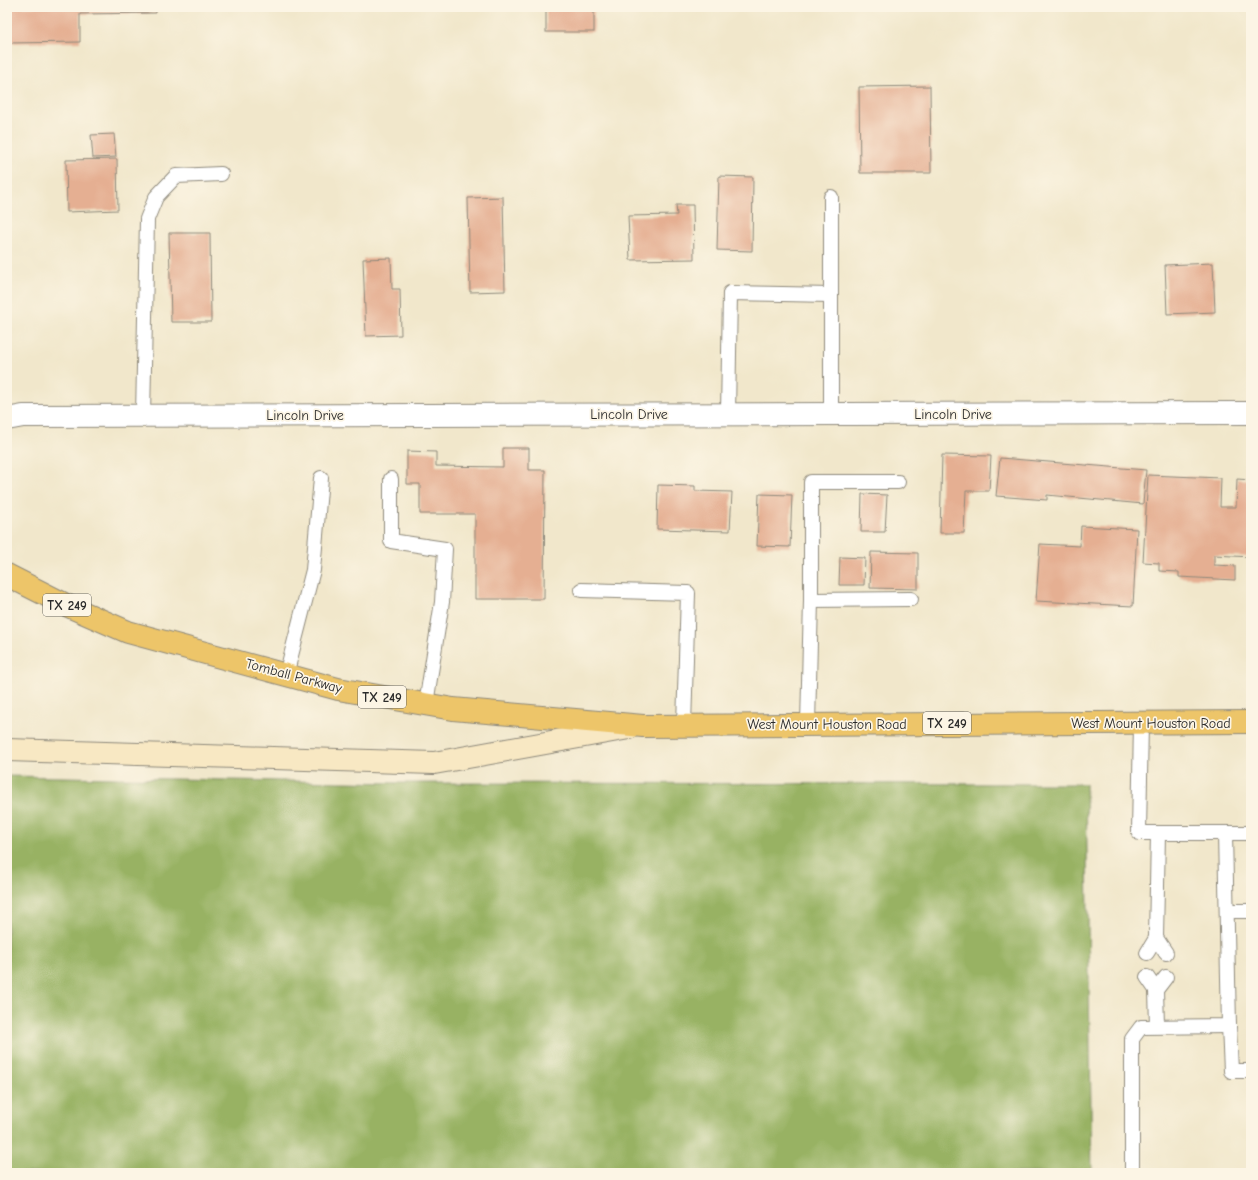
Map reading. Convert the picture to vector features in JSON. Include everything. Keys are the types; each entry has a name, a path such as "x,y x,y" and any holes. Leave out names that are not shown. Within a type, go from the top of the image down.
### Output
{"main road":[{"name":"Tomball Parkway","path":"7,575 66,605 128,632 338,689 453,709 643,726"},
{"name":"West Mount Houston Road","path":"643,726 1251,722"},
{"path":"7,750 434,762 643,726"}],"street":[{"name":"Lincoln Drive","path":"7,419 23,416 1251,413"}],"lane":[{"path":"143,416 147,219 156,197 176,176 221,174"},
{"path":"831,197 831,414"},
{"path":"728,414 730,293 831,295"},
{"path":"286,675 313,570 321,478"},
{"path":"391,479 391,541 445,549 442,602 426,704"},
{"path":"808,724 811,482 898,482"},
{"path":"581,590 688,593 684,725"},
{"path":"810,600 911,599"},
{"path":"1141,723 1139,833 1251,833"},
{"path":"1147,953 1156,938 1158,833"},
{"path":"1225,833 1230,1071 1251,1071"},
{"path":"1227,911 1251,911"},
{"path":"1156,938 1166,953"},
{"path":"1147,977 1156,990 1157,1026"},
{"path":"1156,990 1166,977"},
{"path":"1132,1173 1132,1039 1141,1027 1229,1026"}],"green space":[{"path":"7,776 400,783 1086,784 1092,1173 7,1173"}],"building":[{"path":"7,7 156,7 156,13 80,14 80,42 7,43"},
{"path":"546,7 594,7 594,32 546,32"},
{"path":"930,86 931,173 860,173 859,87"},
{"path":"114,134 116,157 93,158 91,135"},
{"path":"117,159 118,210 67,212 66,160"},
{"path":"719,176 753,177 752,251 717,250"},
{"path":"503,197 505,291 470,292 468,198"},
{"path":"676,205 693,205 694,259 630,260 628,216 677,215"},
{"path":"169,233 210,233 211,322 171,322"},
{"path":"391,258 392,289 400,289 401,335 366,336 363,259"},
{"path":"1213,263 1215,312 1167,314 1165,265"},
{"path":"503,448 529,448 529,470 545,470 544,599 475,599 475,514 420,514 420,484 407,484 407,451 436,452 436,466 503,467"},
{"path":"942,455 991,456 989,491 966,491 964,533 940,533"},
{"path":"1000,458 1146,470 1143,504 1047,495 1047,500 996,496"},
{"path":"1148,475 1221,478 1220,507 1236,507 1237,479 1251,480 1251,557 1214,555 1214,565 1235,566 1235,580 1179,577 1179,572 1159,571 1159,563 1143,562"},
{"path":"658,485 695,486 695,491 732,492 730,531 657,529"},
{"path":"759,494 792,495 790,547 757,546"},
{"path":"862,494 887,495 885,532 861,532"},
{"path":"1081,526 1137,529 1133,606 1036,601 1040,544 1080,546"},
{"path":"871,552 918,553 918,589 870,588"},
{"path":"840,557 865,558 864,585 839,585"}]}
